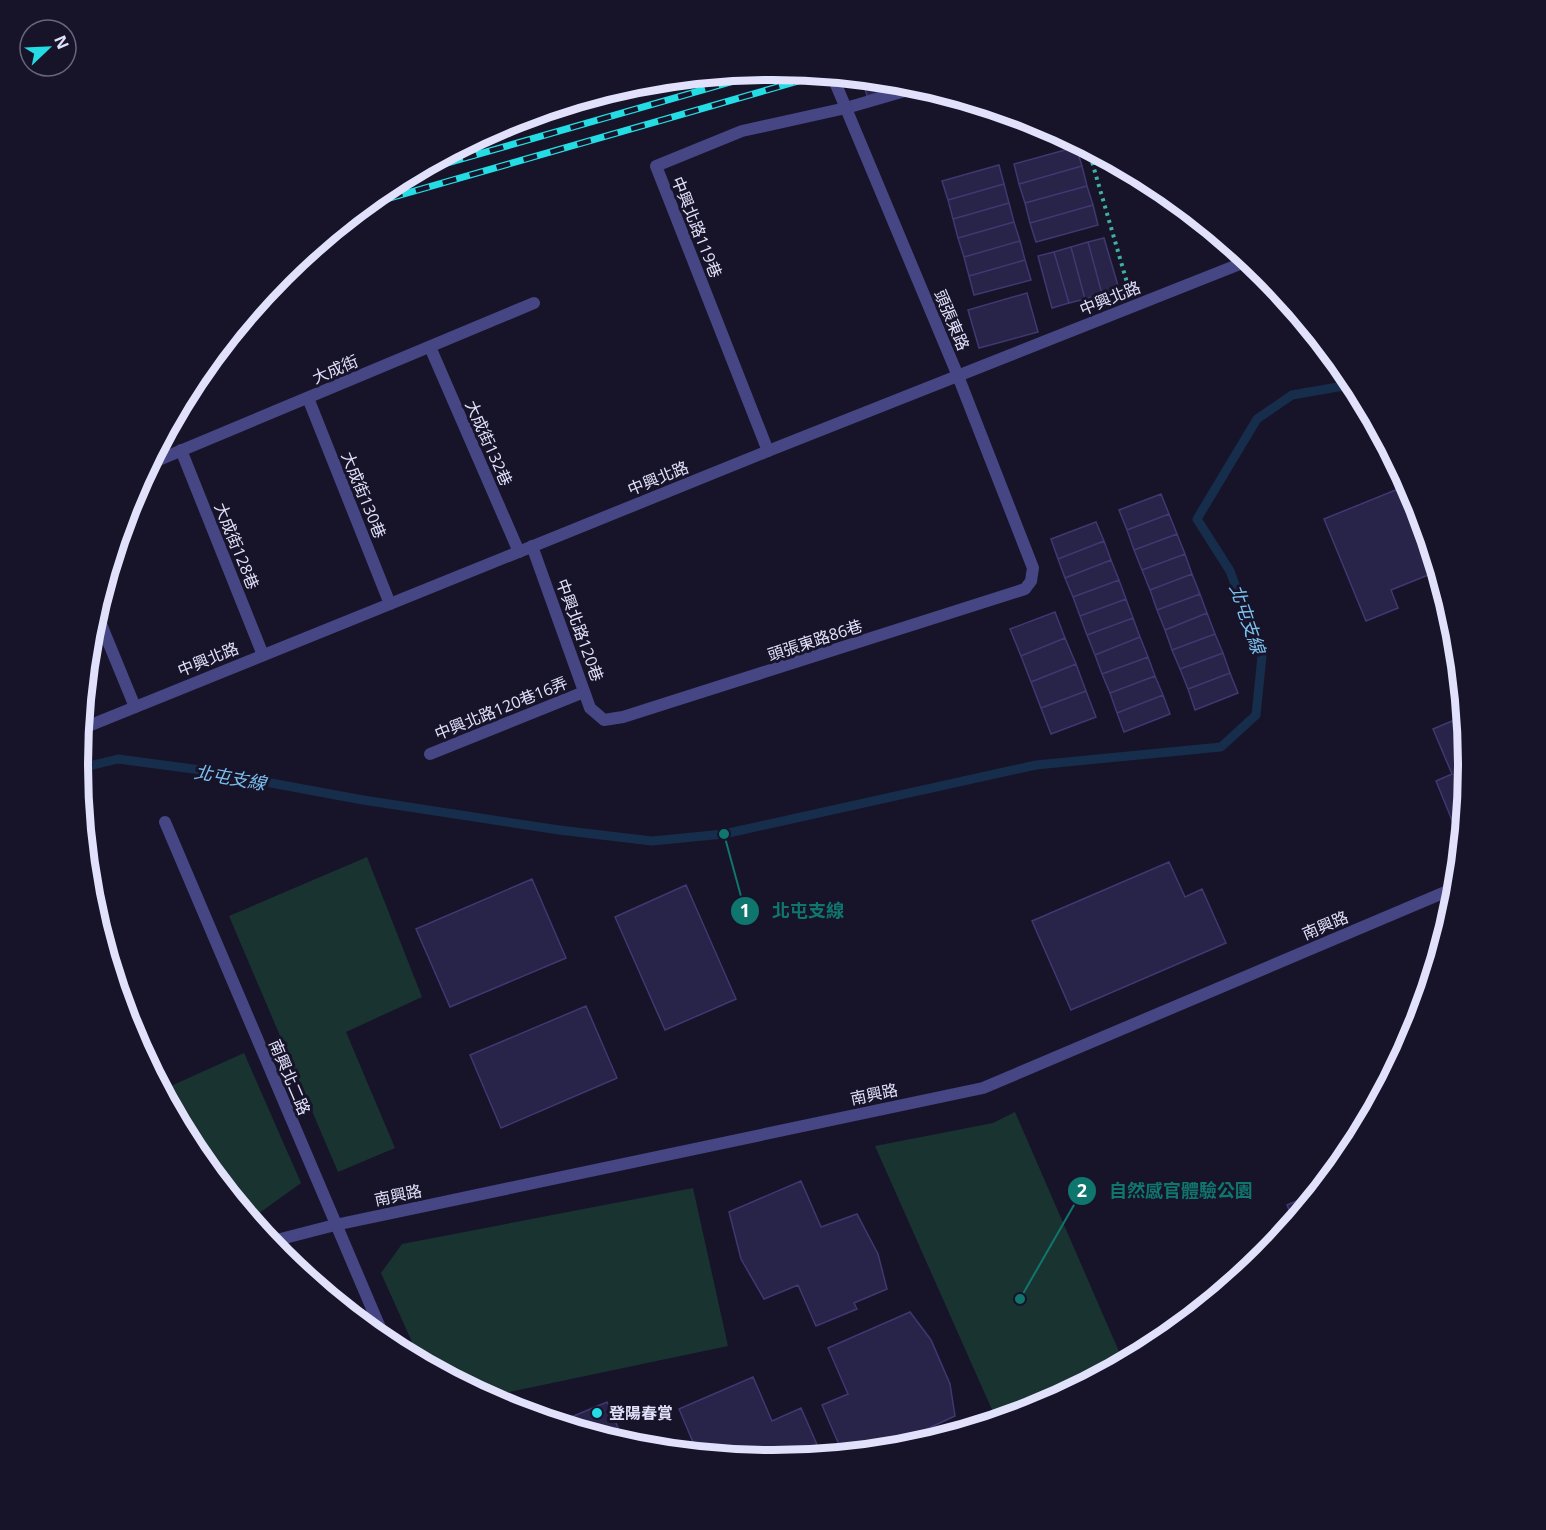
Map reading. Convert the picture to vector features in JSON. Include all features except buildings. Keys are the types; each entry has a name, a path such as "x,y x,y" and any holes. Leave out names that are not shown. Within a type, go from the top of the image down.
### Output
{"street":[{"name":"頭張東路","path":"835,83 958,376 1033,568 1031,581"},
{"path":"846,108 901,92"},
{"name":"中興北路119巷","path":"768,451 656,166 742,131 846,108"},
{"name":"中興北路","path":"89,726 768,451 1240,264"},
{"name":"大成街","path":"160,459 534,303"},
{"name":"大成街132巷","path":"429,347 519,552"},
{"name":"大成街130巷","path":"308,398 390,604"},
{"name":"大成街128巷","path":"181,450 263,654"},
{"name":"中興北路120巷","path":"532,546 590,708 604,720"},
{"name":"頭張東路86巷","path":"604,720 623,717 760,675 1025,589 1031,581"},
{"path":"102,627 135,707"},
{"name":"中興北路120巷16弄","path":"430,754 584,692"},
{"name":"南興北二路","path":"165,822 379,1326"},
{"name":"南興路","path":"279,1240 335,1225 983,1088 1446,892"}],"path":[{"path":"1091,158 1134,306"}],"green space":[{"path":"367,857 422,997 346,1032 395,1148 338,1172 229,916"},
{"path":"244,1053 301,1183 256,1215 203,1146 168,1087"},
{"path":"1015,1112 1121,1356 1076,1380 994,1414 875,1146 993,1123"},
{"path":"693,1188 728,1346 501,1394 470,1380 416,1350 381,1273 402,1244"}],"waterway":[{"name":"北屯支線","path":"88,766 118,759 201,770 363,800 559,830 652,841 724,834 1036,765 1221,747 1256,715 1262,656 1230,571 1197,519 1257,419 1292,395 1344,386"}],"railway":[{"path":"443,164 735,81"},
{"path":"386,199 800,81"}],"place":[{"name":"北屯支線","path":"724,834"},
{"name":"自然感官體驗公園","path":"1020,1299"},
{"name":"登陽春賞","path":"597,1413"}]}
